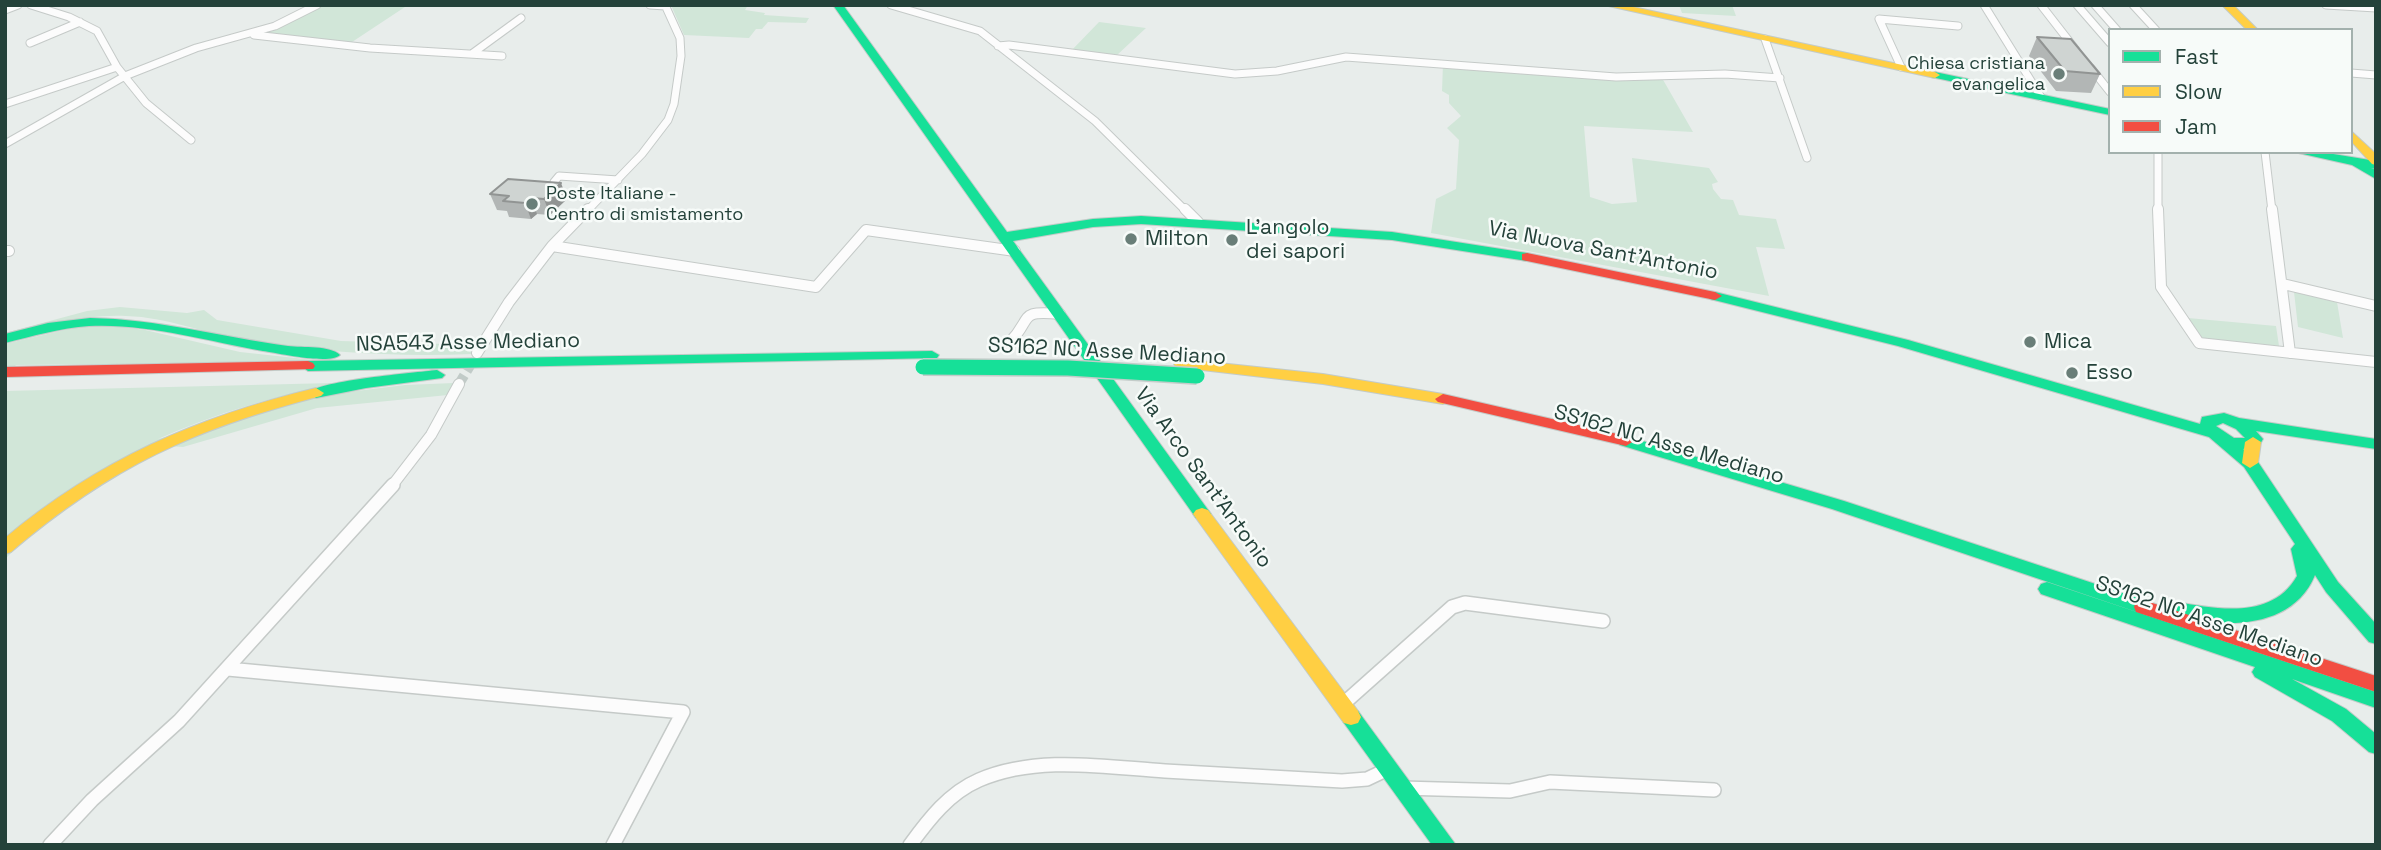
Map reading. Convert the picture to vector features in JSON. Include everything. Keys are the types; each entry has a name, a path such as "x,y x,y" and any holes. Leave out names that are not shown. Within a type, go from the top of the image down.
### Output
{"main road":[{"name":"Via Arco Sant'Antonio","path":"838,5 1445,845"},
{"path":"1609,5 2108,112"},
{"path":"2218,5 2241,28"},
{"path":"2227,5 2251,28"},
{"path":"2353,137 2376,175"},
{"path":"2308,154 2329,159 2366,159"},
{"path":"992,219 1007,225 1045,230"},
{"name":"Via Nuova Sant'Antonio","path":"1045,230 1116,221 1198,222 1440,241 1593,269 1799,313 1892,337 2064,391 2214,430 2243,444 2254,440 2323,437"},
{"path":"1004,236 1015,237 1045,230"},
{"path":"1017,253 1024,242 1045,230"},
{"path":"5,339 70,322 106,319 136,321 266,348 436,370"},
{"name":"SS162 NC Asse Mediano","path":"928,361 1068,357 1181,364 1323,379 1484,407 1656,447 2376,684"},
{"name":"NSA543 Asse Mediano","path":"5,383 436,370 928,361"},
{"name":"SS162 NC Asse Mediano","path":"928,361 1196,376 1339,391 1556,433 1699,472 1917,543 2376,700"},
{"path":"5,548 58,502 111,469 171,438 219,419 278,401 436,370"},
{"name":"NSA543 Asse Mediano","path":"13,372 436,370"},
{"name":"Via Nuova Sant'Antonio","path":"2214,430 2224,418 2239,423 2376,444"},
{"path":"2239,423 2251,431 2254,440 2250,463"},
{"path":"2214,430 2250,463 2332,587 2376,637"},
{"path":"2110,596 2197,612 2234,615 2269,610 2293,596 2306,576 2298,538"},
{"path":"2215,647 2339,715 2376,746"}],"street":[{"path":"5,10 18,5"},
{"path":"31,5 80,22 97,31 117,66 146,103 191,140"},
{"path":"5,144 125,76 196,48 275,26 317,5"},
{"path":"477,353 516,291 552,246 662,132 674,104 681,56 680,38 665,6 650,5"},
{"path":"891,5 980,31 1095,121 1198,222"},
{"path":"1984,5 2041,97"},
{"path":"2041,5 2108,89"},
{"path":"2077,5 2108,41"},
{"path":"2095,5 2115,28"},
{"path":"2133,5 2154,28"},
{"path":"2326,5 2376,8"},
{"path":"473,54 521,18"},
{"path":"1901,67 1879,19 1958,26"},
{"path":"30,43 80,22"},
{"path":"251,34 370,48 502,56"},
{"path":"1765,38 1807,158"},
{"path":"998,46 1235,74 1278,71 1346,57 1616,77 1725,74 1780,78"},
{"path":"5,104 117,66"},
{"path":"2353,73 2376,75"},
{"path":"2158,154 2161,287 2199,343 2376,362"},
{"path":"2265,154 2290,353"},
{"path":"554,182 559,176 618,180"},
{"path":"552,246 816,286 866,230 1017,253"},
{"path":"2283,284 2376,306"},
{"path":"994,345 1002,347 1010,344 1029,316 1035,312 1059,314"},
{"path":"50,845 92,800 179,720 228,669 409,467 431,435 459,384"},
{"path":"1342,705 1452,607 1465,603 1603,621"},
{"path":"228,669 683,712 613,845"},
{"path":"910,845 928,818 953,793 991,775 1032,766 1072,765 1342,781 1367,779 1388,769"},
{"path":"1402,788 1510,791 1550,782 1714,790"}],"green space":[{"path":"320,5 408,5 349,44 261,33"},
{"path":"671,5 748,5 745,10 765,13 764,15 809,18 806,23 768,22 762,29 756,29 749,38 684,35"},
{"path":"1679,5 1732,5 1736,16 1682,13"},
{"path":"1099,22 1146,28 1116,56 1070,52"},
{"path":"1443,64 1662,78 1693,132 1584,126 1590,197 1612,204 1637,202 1632,158 1709,168 1718,182 1712,184 1713,189 1721,199 1733,200 1739,215 1776,219 1785,249 1756,247 1769,296 1431,233 1436,199 1456,189 1459,140 1447,128 1461,116 1449,103 1449,95 1442,91"},
{"path":"2294,292 2337,302 2343,338 2298,327"},
{"path":"120,307 187,313 204,310 217,320 341,341 479,345 474,354 418,355 334,351 251,341 157,319 126,316 80,319 5,336 5,333 87,311"},
{"path":"2188,318 2276,326 2279,346 2203,339"},
{"path":"108,325 145,330 240,352 314,360 16,365 5,376 5,344 77,327"},
{"path":"454,383 448,395 317,408 183,447 167,446 121,469 38,527 5,559 5,391 337,384 224,413 158,439 324,395 405,385"}],"building":[{"path":"2037,37 2071,39 2100,74 2065,71"},
{"path":"508,179 561,183 544,199 531,198 525,203 503,201 509,196 490,194"}],"tunnel":[{"path":"459,384 474,359"}],"traffic: fast":[{"path":"838,5 1202,514"},
{"path":"1935,75 2108,112"},
{"path":"2311,154 2360,163"},
{"path":"2376,165 2363,162 2358,165 2376,175"},
{"path":"1004,236 1015,237 1093,223 1141,220 1392,236 1527,257"},
{"path":"1715,296 1903,343 2212,433"},
{"path":"5,339 48,327 90,322 130,323 290,351 333,355"},
{"path":"308,366 932,355"},
{"path":"923,367 1068,368 1197,376"},
{"path":"316,393 366,383 437,375"},
{"path":"2224,418 2242,425 2255,439 2253,442 2240,444 2229,441 2208,428 2208,421 2224,418"},
{"path":"2239,423 2376,444"},
{"path":"2219,437 2250,463 2332,587 2376,637"},
{"path":"1626,441 1838,505 2143,607"},
{"path":"2176,609 2238,616 2268,611 2296,593 2306,576 2300,549"},
{"path":"2047,589 2376,700"},
{"path":"2262,672 2339,715 2376,746"},
{"path":"1351,717 1445,845"}],"traffic: slow":[{"path":"1609,5 1935,75"},
{"path":"2227,5 2251,28"},
{"path":"2353,136 2376,161"},
{"path":"1181,364 1323,379 1443,399"},
{"path":"5,548 75,492 150,449 230,417 316,393"},
{"path":"2250,463 2253,442"},
{"path":"1202,514 1351,717"}],"traffic: jam":[{"path":"1527,257 1715,296"},
{"path":"5,372 308,366"},
{"path":"1443,399 1626,441"},
{"path":"2143,607 2376,684"}],"place":[{"name":"Chiesa cristiana evangelica","path":"2059,74"},
{"name":"Poste Italiane - Centro di smistamento","path":"532,204"},
{"name":"Milton","path":"1131,239"},
{"name":"L'angolo dei sapori","path":"1232,240"},
{"name":"Mica","path":"2030,342"},
{"name":"Esso","path":"2072,373"}]}
